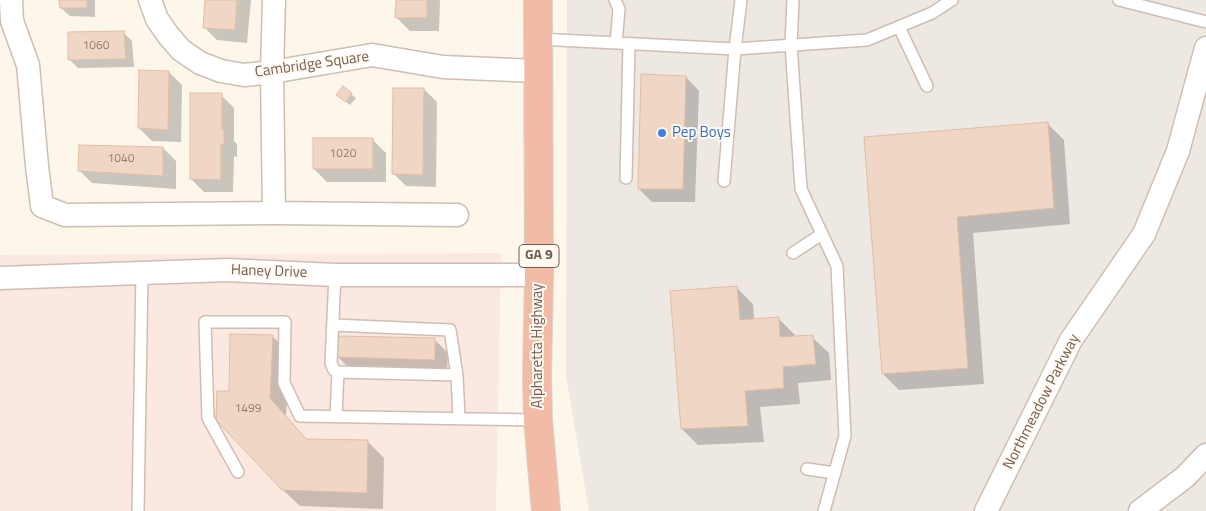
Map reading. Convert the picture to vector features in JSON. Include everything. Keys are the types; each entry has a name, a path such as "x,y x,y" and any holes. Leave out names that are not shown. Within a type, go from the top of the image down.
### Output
{"highway":[{"name":"Alpharetta Highway","path":"538,0 539,275 537,377 538,420 546,511"}],"street":[{"path":"11,0 12,21 28,65 42,206 65,215 274,213 457,215"},
{"name":"Cambridge Square","path":"150,0 157,19 181,50 200,63 221,71 244,75 372,55 443,67 538,71"},
{"path":"274,0 272,72 274,213"},
{"name":"Northmeadow Parkway","path":"986,511 1071,340 1144,234 1178,151 1206,48"},
{"name":"Haney Drive","path":"0,278 227,270 335,275 539,275"},
{"path":"1140,511 1185,477 1206,455"}],"lane":[{"path":"615,0 618,9 616,43"},
{"path":"724,181 741,0"},
{"path":"793,0 791,45 801,189 837,266 845,436 824,511"},
{"path":"538,39 735,50 867,40 932,12 952,0"},
{"path":"1119,0 1206,22"},
{"path":"899,27 927,86"},
{"path":"626,178 629,44"},
{"path":"793,253 822,234"},
{"path":"138,511 142,273"},
{"path":"335,275 331,363 332,367 338,372 457,375"},
{"path":"238,472 208,418 205,322 286,322 284,383 300,416 538,420"},
{"path":"333,325 450,330 457,375 459,418"},
{"path":"336,416 338,372"},
{"path":"807,468 835,473"}],"shaded area":[{"path":"567,0 1206,0 1206,511 589,511 566,375"},
{"path":"501,253 496,511 0,511 0,255"}],"building":[{"path":"59,0 87,0 87,8 60,8"},
{"path":"205,0 237,0 235,30 203,28"},
{"path":"396,0 427,0 427,18 395,18"},
{"path":"124,31 126,59 68,60 68,32"},
{"path":"139,70 169,71 168,130 138,128"},
{"name":"Pep Boys","path":"641,74 686,76 683,189 638,189"},
{"path":"343,86 352,93 346,102 336,95"},
{"path":"393,88 424,88 423,175 392,174"},
{"path":"190,93 222,93 224,145 221,144 221,180 190,179"},
{"path":"1048,122 1054,208 957,217 968,368 882,374 864,137"},
{"path":"313,138 373,138 373,169 313,169"},
{"path":"79,145 163,147 163,176 78,171"},
{"path":"737,286 740,320 779,317 780,337 813,335 816,364 783,367 784,388 745,391 748,426 681,429 670,291"},
{"path":"230,334 273,335 270,398 306,439 368,440 367,493 282,490 216,420 217,391 229,391"},
{"path":"337,336 435,338 435,360 336,357"}],"place":[{"name":"Pep Boys","path":"662,133"}]}
